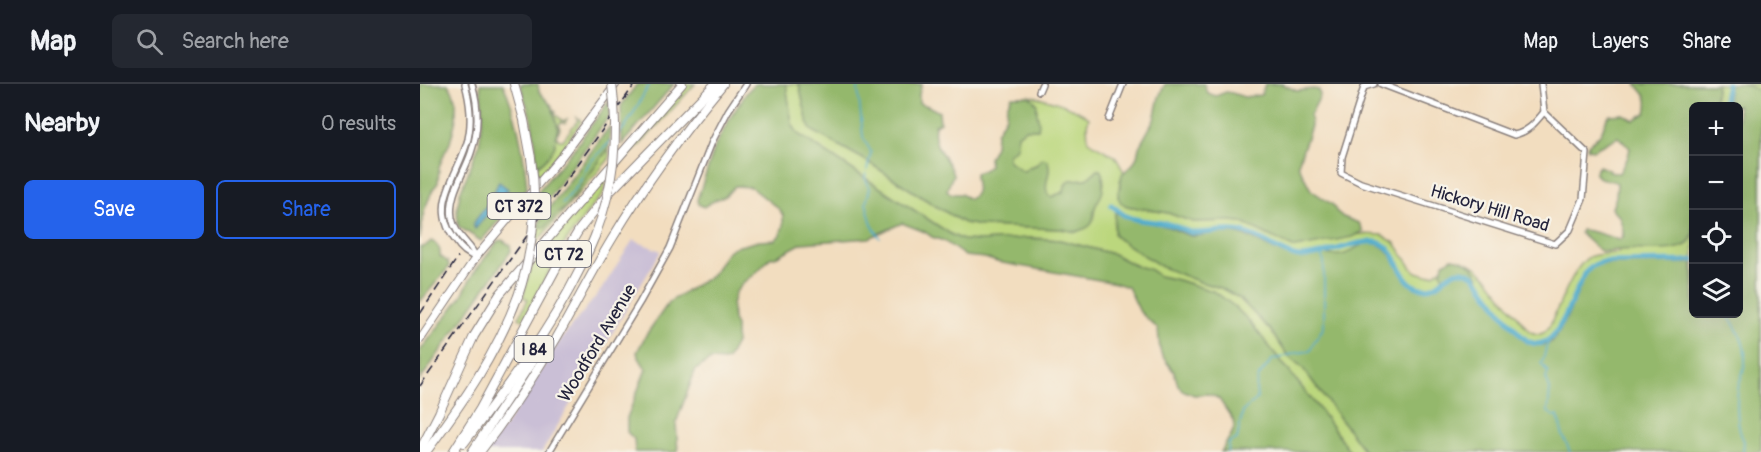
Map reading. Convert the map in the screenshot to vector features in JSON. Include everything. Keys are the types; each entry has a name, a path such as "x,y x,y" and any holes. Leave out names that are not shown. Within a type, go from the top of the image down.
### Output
{"highway":[{"name":"I 84","path":"426,452 481,375 518,296 527,262 533,221 534,183 524,120 514,84"},
{"name":"I 84","path":"458,452 525,363 565,299 585,261 606,203 614,162 614,84"},
{"name":"CT 72","path":"420,450 477,331 500,294 682,84"},
{"name":"CT 72","path":"453,452 480,409 579,230 607,195 715,84"},
{"path":"480,452 540,367 632,207 682,135 723,84"},
{"path":"472,452 537,355 565,299"}],"main road":[{"name":"CT 372","path":"420,340 476,257 562,156 614,84"}],"street":[{"path":"465,84 470,106 470,127 465,148 445,199 445,217 456,242 467,254 476,257"},
{"path":"472,84 478,116 475,139 451,208 456,231 476,257"},
{"name":"Woodford Avenue","path":"549,452 670,248 712,142 728,111 746,84"},
{"path":"1039,91 1042,84"},
{"path":"1109,119 1123,84"},
{"name":"Hickory Hill Road","path":"1374,84 1364,87 1342,157 1341,173 1361,183 1555,244 1570,230 1583,199 1587,153 1544,112"},
{"path":"1381,84 1514,135 1532,127 1544,112 1541,84"}],"shaded area":[{"path":"633,240 661,251 542,452 484,452 508,422 561,339 601,290"}],"green space":[{"path":"420,84 448,84 456,102 456,119 450,143 439,167 438,183 424,211 420,239"},
{"path":"480,84 503,84 520,135 527,188 481,241 458,226 457,209 460,193 479,145 483,116"},
{"path":"520,84 538,84 539,92 552,106 558,128 554,148 537,166 531,118"},
{"path":"637,84 674,84 622,144 621,106"},
{"path":"687,84 695,84 620,164 621,158"},
{"path":"755,84 786,84 792,124 798,134 963,240 1027,238 1060,240 1113,254 1136,266 1149,269 1159,276 1215,292 1249,321 1320,410 1350,452 1221,452 1232,433 1233,420 1219,399 1208,394 1194,395 1182,390 1178,385 1174,372 1162,356 1158,329 1140,312 1128,287 965,256 944,241 902,223 869,238 802,243 770,258 735,293 732,305 736,343 727,360 711,360 695,371 676,423 678,452 635,452 634,439 627,432 627,418 646,369 637,352 646,335 669,302 712,275 732,248 759,241 775,240 780,235 783,226 783,216 780,210 751,187 735,186 724,197 704,207 698,204 697,200 716,144 732,115"},
{"path":"786,84 799,84 811,130 865,160 964,223 1076,232 1094,218 1095,206 1104,184 1100,170 1087,179 1067,182 1064,192 1051,197 1048,196 1046,187 1049,171 1042,158 1036,165 1024,171 1008,160 1008,154 1016,148 1017,135 1025,129 1038,129 1035,103 1028,95 1052,101 1076,110 1089,118 1088,141 1115,156 1124,172 1118,197 1127,206 1168,213 1193,222 1241,222 1295,248 1361,234 1382,235 1395,243 1414,271 1426,275 1434,274 1444,266 1469,263 1476,267 1487,277 1529,331 1538,334 1545,332 1549,327 1577,269 1583,262 1596,255 1618,253 1663,84 1761,84 1761,452 1562,334 1551,345 1532,348 1447,281 1425,294 1363,265 1317,255 1290,256 1227,232 1191,236 1164,225 1138,221 1117,213 1114,226 1118,239 1200,282 1221,288 1239,298 1271,331 1288,356 1302,367 1365,452 1350,452 1320,410 1249,321 1215,292 1159,276 1149,269 1136,266 1113,254 1060,240 1034,238 963,240 798,134 792,124"},
{"path":"799,84 922,84 919,103 939,112 940,122 935,125 935,140 953,175 947,190 951,194 961,194 969,199 976,191 975,173 984,170 989,165 989,158 995,146 996,133 1006,116 1007,105 1012,96 1029,96 1037,105 1038,129 1025,129 1018,135 1016,148 1008,154 1008,160 1024,171 1036,165 1042,158 1048,160 1046,189 1051,197 1064,192 1065,185 1070,180 1087,179 1100,170 1103,176 1103,192 1094,210 1093,221 1089,227 1076,232 964,223 865,160 811,130"},
{"path":"1165,84 1204,84 1207,93 1216,96 1226,92 1244,97 1261,95 1265,84 1282,84 1297,91 1319,90 1320,96 1310,116 1311,126 1298,164 1311,190 1333,205 1343,217 1359,223 1363,231 1352,237 1295,248 1241,222 1193,222 1168,213 1121,203 1118,197 1122,174 1137,157 1139,147 1154,120 1159,97"},
{"path":"1636,84 1717,84 1714,102 1689,102 1689,242 1679,248 1671,249 1603,252 1580,233 1581,230 1619,240 1623,238 1624,233 1619,216 1612,208 1617,183 1600,178 1595,171 1599,166 1619,173 1630,148 1618,137 1593,150 1588,149 1587,146 1601,133 1610,115 1623,114 1634,120 1646,113 1647,100"},
{"path":"1729,84 1742,84 1761,91 1761,452 1365,452 1302,367 1288,356 1271,331 1239,298 1221,288 1162,267 1118,239 1114,234 1115,213 1117,213 1191,236 1222,232 1237,234 1281,253 1297,257 1321,254 1342,255 1363,244 1370,243 1380,245 1388,252 1407,281 1415,288 1425,289 1438,285 1443,276 1441,272 1443,264 1452,258 1461,260 1473,267 1498,310 1522,338 1531,344 1545,345 1551,342 1566,319 1585,276 1597,264 1689,263 1689,318 1743,318 1743,102 1727,102"},
{"path":"609,101 610,115 546,202 539,196 539,190 574,149"},
{"path":"552,108 563,121 567,119 565,123 561,122 559,125 560,129 556,136 559,140 563,140 578,120 576,117 581,122 538,177 537,166 549,156 555,146 556,133 558,128"},
{"path":"610,126 609,148 566,207 545,228 538,226 541,219"},
{"path":"609,148 609,159 535,244 538,226 545,228 566,207"},
{"path":"607,174 603,195 564,244 523,320 519,318 528,299 523,297 533,259"},
{"path":"502,240 510,245 511,251 420,380 420,351 461,297 473,274 498,241"},
{"path":"431,241 438,247 440,256 448,262 449,267 420,302 420,247 424,247"}],"water":[{"path":"499,182 508,189 475,229 473,224 489,202"}],"waterway":[{"path":"619,134 650,84"},
{"path":"860,84 858,89 863,137 871,152 867,170"},
{"path":"1724,102 1727,84"},
{"path":"562,204 578,185 589,163 611,141"},
{"path":"866,173 865,178 870,188 866,203 872,225 880,238"},
{"path":"1111,205 1131,218 1169,224 1191,232 1246,233 1288,254 1300,257 1359,243 1376,242 1390,250 1403,273 1414,286 1431,287 1459,271 1475,276 1515,329 1528,341 1539,344 1549,340 1557,330 1582,278 1593,266 1604,262 1689,260"},
{"path":"1228,452 1229,443 1237,439 1243,411 1257,399 1256,387 1259,376 1272,360 1310,351 1324,327 1324,262 1321,255"},
{"path":"1729,318 1740,336 1745,355 1737,405 1739,429 1744,441 1743,452"},
{"path":"1552,337 1541,363 1548,372 1546,379 1550,389 1548,412 1555,417 1558,416 1570,452"}],"railway":[{"path":"420,386 635,84"},
{"path":"420,314 458,257"}]}
